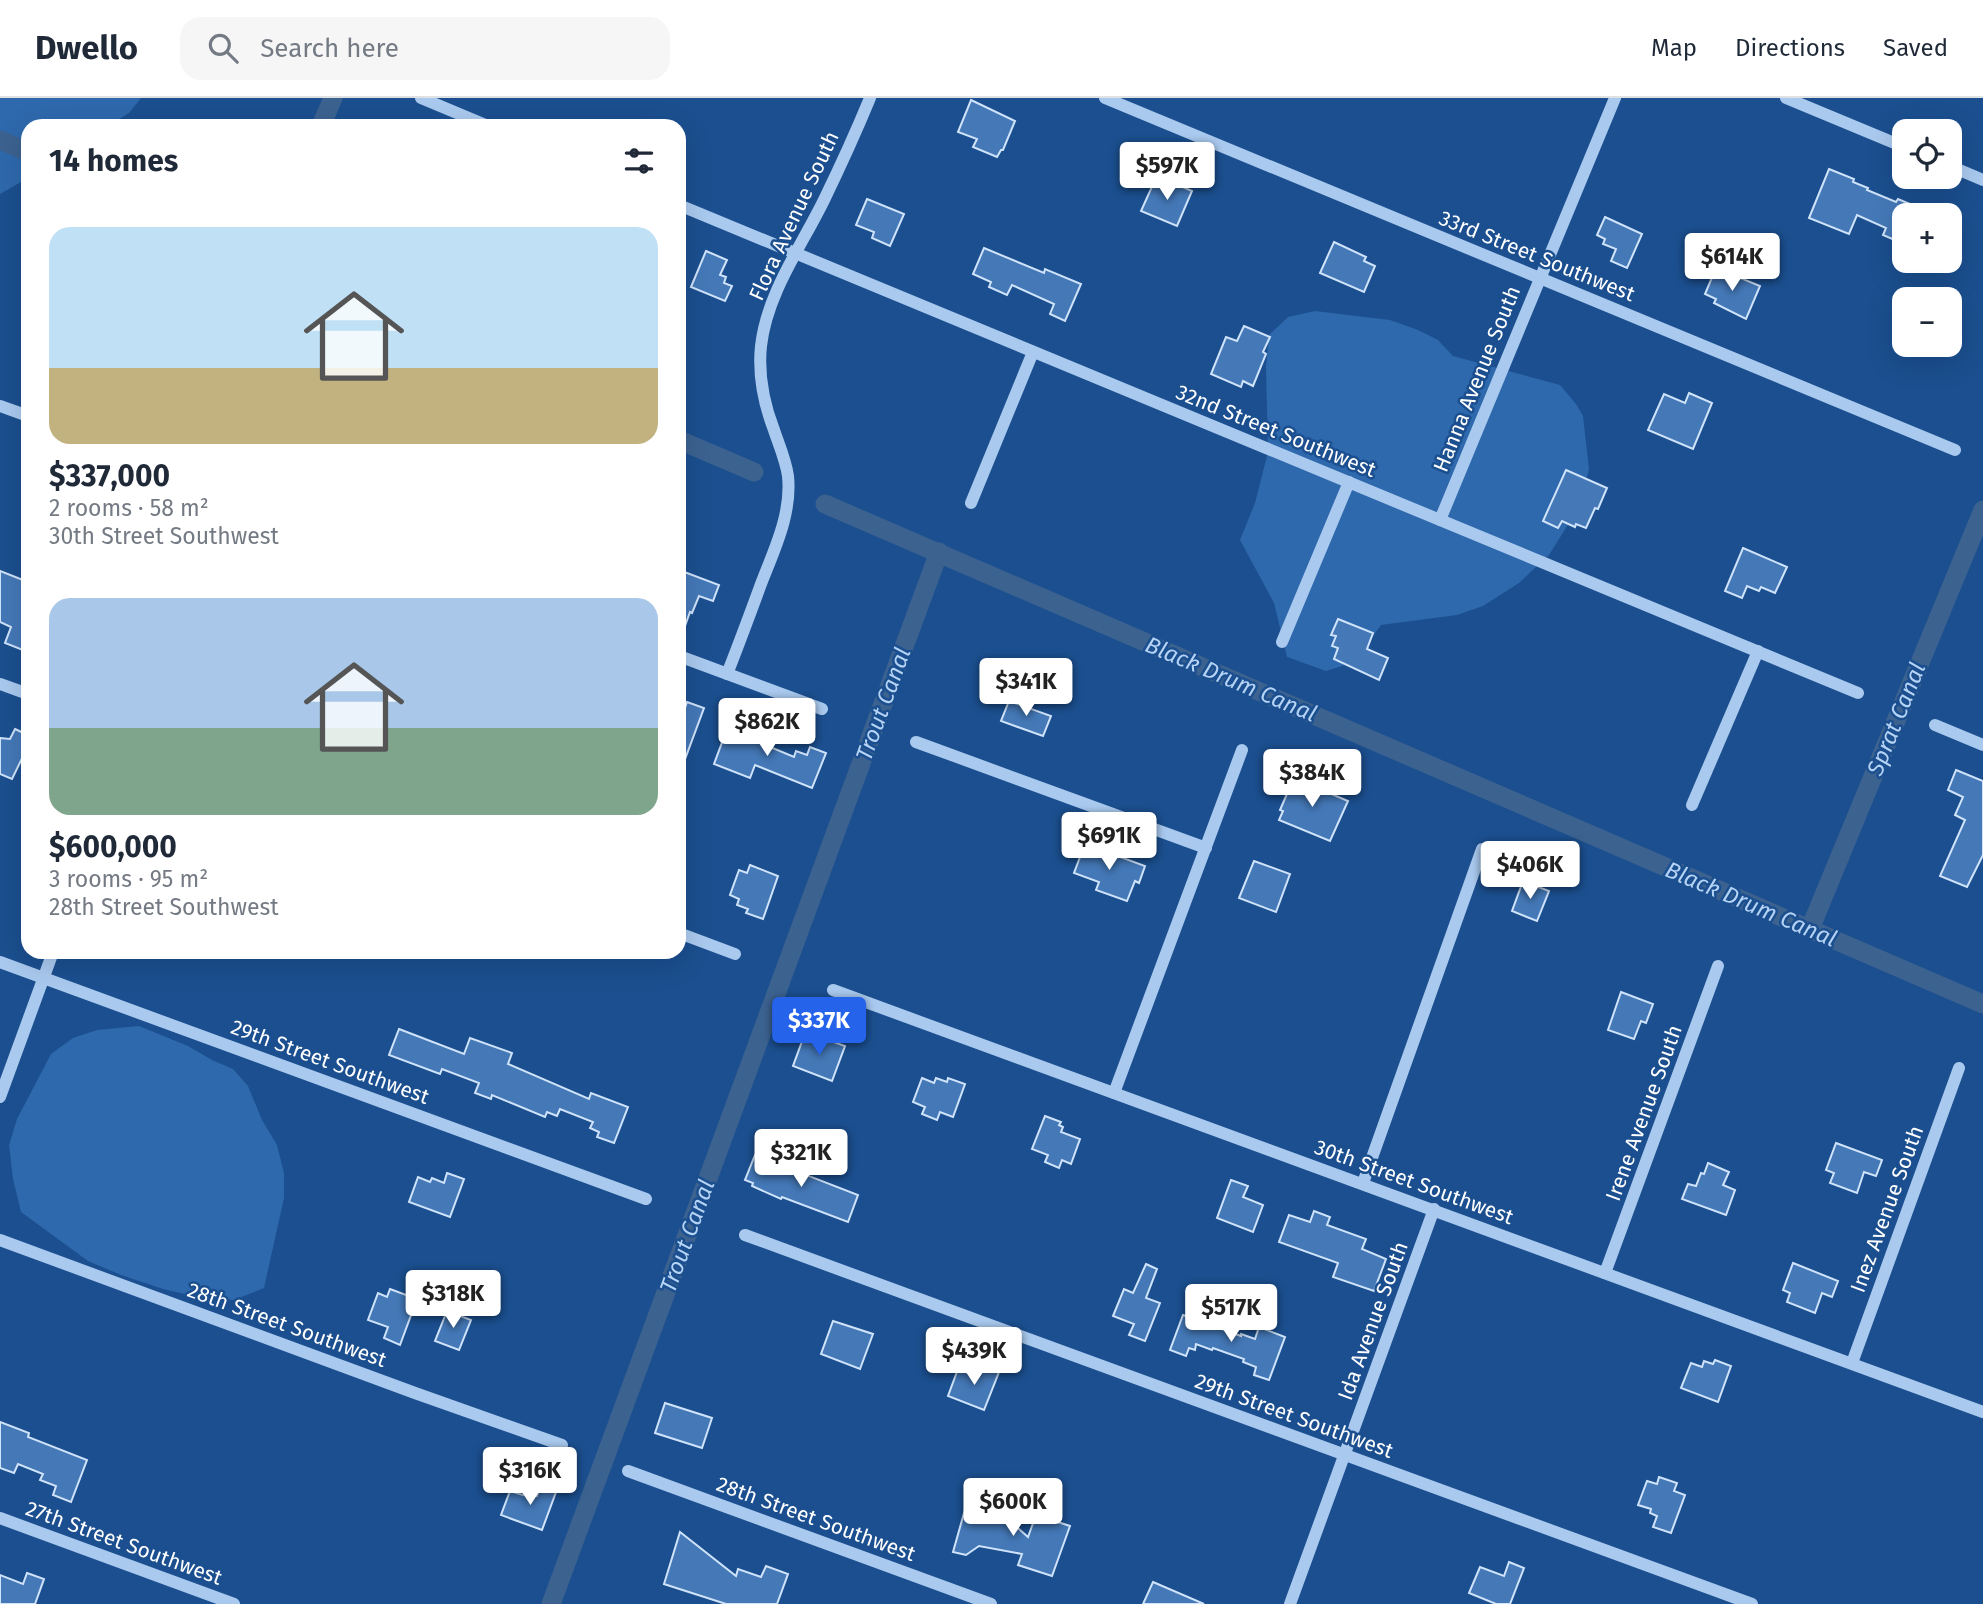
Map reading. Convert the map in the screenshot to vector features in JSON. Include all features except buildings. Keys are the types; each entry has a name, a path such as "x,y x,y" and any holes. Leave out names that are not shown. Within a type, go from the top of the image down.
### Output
{"street":[{"path":"421,98 471,119"},
{"name":"Flora Avenue South","path":"727,674 786,513 788,474 768,413 760,372 761,347 771,305 824,200 870,98"},
{"name":"33rd Street Southwest","path":"1105,98 1955,450"},
{"name":"Hanna Avenue South","path":"1440,520 1615,98"},
{"path":"1786,98 1892,142"},
{"path":"1962,171 1983,180"},
{"name":"32nd Street Southwest","path":"686,208 1858,693"},
{"path":"971,503 1033,352"},
{"path":"0,406 21,414"},
{"path":"1282,642 1349,482"},
{"path":"1692,805 1758,652"},
{"path":"686,659 822,709"},
{"path":"0,684 21,692"},
{"path":"1935,725 1983,745"},
{"path":"916,741 1206,848"},
{"path":"1114,1093 1241,750"},
{"path":"1363,1183 1482,849"},
{"path":"686,936 735,954"},
{"path":"0,1097 50,959"},
{"name":"29th Street Southwest","path":"0,962 646,1199"},
{"name":"Irene Avenue South","path":"1605,1273 1718,966"},
{"name":"30th Street Southwest","path":"833,990 1983,1412"},
{"name":"Inez Avenue South","path":"1852,1363 1959,1068"},
{"name":"Ida Avenue South","path":"1290,1604 1433,1209"},
{"name":"29th Street Southwest","path":"745,1236 1752,1604"},
{"name":"28th Street Southwest","path":"0,1240 562,1445"},
{"name":"28th Street Southwest","path":"628,1471 991,1604"},
{"name":"27th Street Southwest","path":"0,1518 234,1604"}],"shaded area":[{"path":"0,98 141,98 129,113 119,119 21,119 21,182 0,194"},
{"path":"1315,311 1390,320 1438,340 1453,356 1560,385 1583,416 1589,469 1574,515 1549,555 1519,583 1483,606 1457,615 1381,625 1361,653 1342,666 1326,671 1287,657 1274,603 1240,540 1255,503 1268,452 1266,367 1269,335 1288,317"},
{"path":"139,1026 188,1046 233,1069 248,1086 262,1120 277,1145 284,1173 284,1198 264,1288 234,1300 202,1298 163,1289 88,1261 21,1212 9,1145 17,1119 51,1054 73,1038 97,1030"}],"waterway":[{"path":"324,119 333,98"},
{"name":"Black Drum Canal","path":"0,140 21,149"},
{"name":"Black Drum Canal","path":"686,443 754,472"},
{"name":"Black Drum Canal","path":"825,504 1983,1004"},
{"name":"Sprat Canal","path":"1810,929 1983,510"},
{"name":"Trout Canal","path":"551,1604 939,552"}]}
